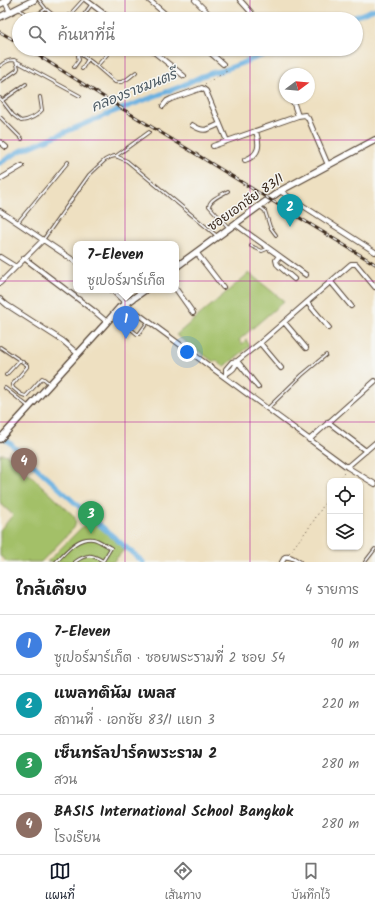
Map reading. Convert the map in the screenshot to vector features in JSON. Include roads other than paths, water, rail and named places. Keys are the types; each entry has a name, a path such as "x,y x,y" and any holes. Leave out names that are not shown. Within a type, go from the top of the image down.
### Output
{"street":[{"path":"0,17 34,0"},
{"path":"86,0 102,12"},
{"path":"149,0 163,12"},
{"path":"195,0 207,12"},
{"path":"240,0 250,12"},
{"path":"4,1 10,12"},
{"path":"159,56 184,76"},
{"path":"214,56 223,64"},
{"path":"163,106 171,99 202,88 204,89 227,140"},
{"path":"294,104 298,116"},
{"path":"213,146 304,115 308,118 328,165"},
{"path":"192,125 200,130 204,130 220,124"},
{"path":"245,160 253,157 258,147 256,131"},
{"name":"ซอยเอกชัย 83/1","path":"179,265 280,191 375,140"},
{"path":"0,142 6,147"},
{"path":"0,179 22,166"},
{"path":"280,191 375,252"},
{"path":"0,211 73,260"},
{"path":"235,224 306,276"},
{"path":"0,283 43,240"},
{"path":"196,252 223,287"},
{"path":"279,256 276,260 277,264 294,279"},
{"path":"0,257 16,267"},
{"path":"24,258 107,322"},
{"path":"225,375 231,372 236,361 260,343 350,265 356,264 375,287"},
{"path":"331,282 351,306"},
{"path":"115,293 133,310 225,375 309,440 347,467 375,484"},
{"path":"0,439 119,308 141,293"},
{"path":"179,293 193,313"},
{"path":"0,299 63,341 78,354"},
{"path":"307,302 329,328"},
{"path":"284,322 306,348"},
{"path":"260,343 282,368"},
{"path":"236,361 258,387"},
{"path":"309,440 375,381"},
{"path":"328,422 366,451"},
{"path":"347,467 375,443"},
{"path":"282,562 286,557 292,558 299,562"}],"lane":[{"path":"39,0 50,12"},
{"path":"73,11 83,0"},
{"path":"86,12 92,4"},
{"path":"18,8 23,12"},
{"path":"42,12 46,9"},
{"path":"74,67 78,63 79,56"},
{"path":"84,56 118,83 136,72"},
{"path":"96,66 105,56"},
{"path":"82,69 88,59"},
{"path":"0,66 4,62 14,60 80,96"},
{"path":"0,82 17,70 18,68 16,61"},
{"path":"3,100 26,84"},
{"path":"0,98 13,115 23,121 39,114 42,110 40,98"},
{"path":"0,117 22,139"},
{"path":"43,240 89,175 105,160 115,156 149,132"},
{"path":"115,156 127,161 218,236"},
{"path":"17,223 68,162"},
{"path":"228,191 212,201 209,206 229,228"},
{"path":"260,206 266,211 270,227 276,235"},
{"path":"251,246 262,251 268,248"},
{"path":"133,310 125,323 137,334 139,334 148,324 151,323"},
{"path":"0,347 28,366 12,386 23,396 25,396 42,378 50,385"},
{"path":"267,409 326,354"},
{"path":"6,375 20,360"},
{"path":"5,388 29,407"},
{"path":"56,562 71,546 84,539 99,541 111,548 103,561 89,555 80,558 75,562"},
{"path":"364,562 375,548"}],"waterway":[{"name":"คลองราชมนตรี","path":"363,14 375,9"},
{"name":"คลองราชมนตรี","path":"0,163 18,152 108,114 179,87 202,76 221,71 261,56"},
{"path":"0,434 86,513 143,562"}],"railway":[{"path":"0,32 12,39"},
{"path":"39,56 375,264"}],"place":[{"name":"แพลทตินัม เพลส","path":"290,227"},
{"name":"7-Eleven","path":"126,339"},
{"name":"BASIS International School Bangkok","path":"24,481"},
{"name":"เซ็นทรัลปาร์คพระราม 2","path":"91,534"}]}
